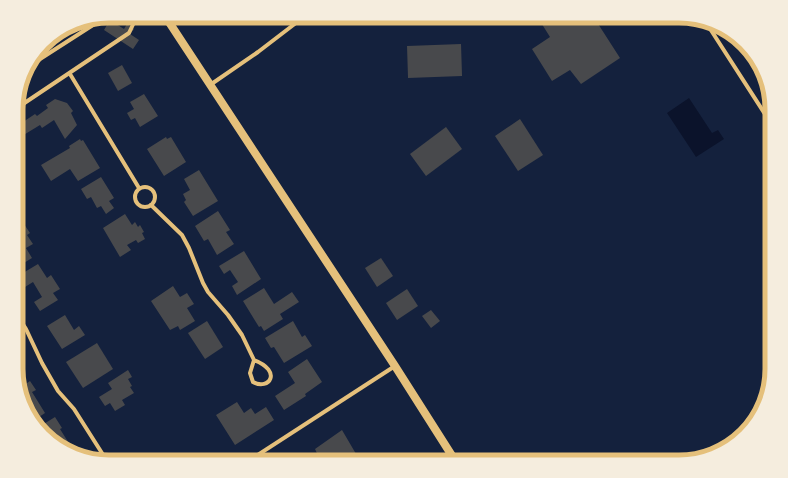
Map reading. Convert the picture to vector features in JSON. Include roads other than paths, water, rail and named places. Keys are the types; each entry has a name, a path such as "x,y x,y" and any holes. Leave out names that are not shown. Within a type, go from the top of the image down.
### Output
{"main road":[{"path":"170,23 395,366 452,455"}],"street":[{"path":"23,104 129,33 134,23"},
{"path":"210,85 258,52 296,23"},
{"path":"39,60 93,25"},
{"path":"710,29 765,115"},
{"path":"70,74 140,188"},
{"path":"146,186 152,189 155,196 154,202 151,205 145,207 136,203 135,193 140,188 146,186"},
{"path":"151,205 182,235 189,248 202,283 242,335 254,360 266,366 270,370 270,378 265,384 256,384 251,378 250,373 254,360"},
{"path":"23,324 58,391 74,409 103,454"},
{"path":"257,455 395,366"}],"water":[{"path":"689,98 712,133 718,130 724,139 696,157 667,113"}]}
